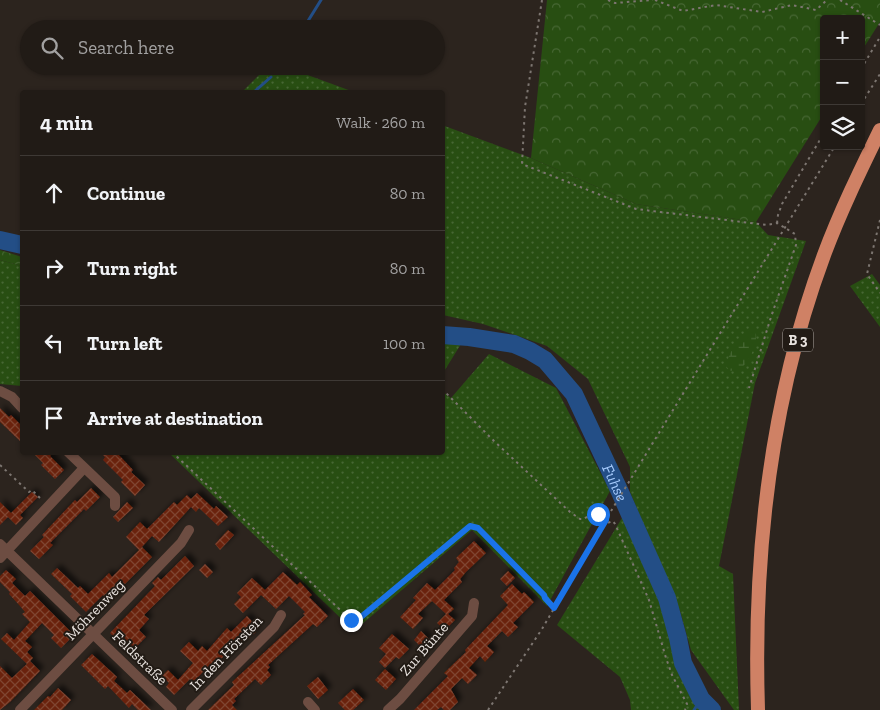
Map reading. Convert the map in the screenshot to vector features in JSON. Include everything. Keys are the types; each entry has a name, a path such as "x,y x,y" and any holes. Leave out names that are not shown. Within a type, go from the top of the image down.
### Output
{"highway":[{"name":"B 3","path":"758,710 757,615 760,566 774,445 784,394 809,298 842,209 880,130"}],"street":[{"path":"0,391 12,397 20,406"},
{"path":"71,455 115,497 115,506"},
{"path":"2,551 84,468"},
{"name":"Möhrenweg","path":"20,710 180,544 189,530"},
{"name":"Feldstraße","path":"2,551 93,634 172,710"},
{"name":"Zur Bünte","path":"388,710 400,699 472,616 474,603"},
{"name":"In den Hörsten","path":"191,710 274,627 281,615"}],"path":[{"path":"542,0 525,106 522,164 636,209 767,225 777,223 794,234 796,245 749,388"},
{"path":"608,0 615,3 654,0 683,11 716,5 762,12 792,5 816,10 827,0"},
{"path":"840,0 880,25"},
{"path":"865,62 880,37"},
{"path":"865,98 880,74"},
{"path":"777,223 782,204 820,140"},
{"path":"488,710 554,608 608,516 833,150"},
{"path":"880,220 867,274 880,293"},
{"path":"445,391 494,442 570,512 580,519 584,519 592,514 598,514 606,520"},
{"path":"175,455 347,618 355,620 361,617 470,526 478,528 544,595 554,608"},
{"path":"0,465 29,492 32,490 48,506"},
{"path":"602,526 613,521 641,580 672,675 687,704 685,710"}],"green space":[{"path":"547,0 880,0 880,22 865,46 865,15 820,15 820,119 756,222 636,204 531,158"},
{"path":"259,75 308,75 349,90 244,90"},
{"path":"445,126 531,158 636,204 756,222 768,235 806,241 755,383 719,566 733,574 739,710 734,710 691,650 680,611 630,492 630,467 588,379 547,346 483,324 445,315"},
{"path":"0,250 20,256 20,265 0,260"},
{"path":"0,260 20,265 20,386 0,384"},
{"path":"872,274 880,285 880,327 850,286"},
{"path":"750,330 755,331 756,335 752,352 742,368 730,371 726,366 729,355 738,341"},
{"path":"445,342 461,344 445,370"},
{"path":"489,354 556,388 610,491 547,606 472,530 354,631 171,455 445,455 445,394 451,398"},
{"path":"625,513 658,589 680,677 702,710 631,710 630,700 620,677 557,625"}],"building":[{"path":"0,408 20,424 20,441 0,422"},
{"path":"35,455 51,455 64,470 55,479 41,465 43,463"},
{"path":"103,455 119,455 133,470 131,472 145,485 135,496 121,482 123,480 103,460 105,457"},
{"path":"91,488 100,497 86,511 84,509 50,543 53,545 39,559 30,551 44,537 42,535 75,500 77,502"},
{"path":"32,492 38,497 20,515 23,518 16,525 8,517 0,525 0,502 11,513"},
{"path":"197,493 214,509 216,506 228,517 218,526 199,508 196,512 191,507 159,542 152,536 139,550 126,537 140,522 147,529 174,502 177,505 187,495 191,499"},
{"path":"127,502 133,508 118,522 113,517"},
{"path":"228,530 234,535 220,550 215,544"},
{"path":"474,541 486,553 466,572 460,579 462,582 444,600 454,609 448,614 455,620 445,630 437,623 446,614 432,601 418,614 423,618 413,629 400,617 416,600 413,598 427,583 435,590 455,570 454,568 459,562 456,558"},
{"path":"142,547 152,557 109,600 103,595 86,612 70,596 72,594 51,574 57,568 78,588 80,586 88,594 109,573 112,577"},
{"path":"185,556 194,566 144,615 149,619 139,630 146,637 130,653 110,633 155,586 152,583 158,577 161,580"},
{"path":"205,564 213,572 207,578 199,570"},
{"path":"6,570 16,579 12,583 25,596 30,591 74,635 61,648 51,638 54,635 42,623 25,641 32,647 27,652 33,658 27,664 1,639 7,633 14,640 30,622 22,614 25,612 9,594 10,592 0,582 0,576"},
{"path":"508,571 515,578 507,586 500,579"},
{"path":"283,572 297,585 300,582 312,595 309,597 328,616 317,627 313,624 268,665 270,667 267,670 271,675 261,685 255,679 234,699 236,701 232,705 237,710 208,710 234,685 232,682 305,615 303,614 305,612 289,596 276,609 261,595 243,613 234,604 241,597 237,593 252,578 265,590"},
{"path":"512,584 534,602 513,623 518,627 508,637 502,631 487,646 494,652 485,662 480,656 469,668 477,675 468,684 462,678 451,689 458,702 450,710 444,710 441,707 437,710 414,710 448,676 444,673 466,652 465,650 508,605 500,596"},
{"path":"247,616 257,627 254,630 256,632 249,638 247,636 212,668 209,666 193,682 190,679 174,695 166,687 169,683 162,676 168,670 178,680 193,663 180,651 189,642 198,651 202,646 207,651 227,628 231,632"},
{"path":"421,631 430,640 422,648 414,640"},
{"path":"392,634 409,649 399,659 396,657 385,668 379,662 386,654 379,648"},
{"path":"92,654 117,677 114,681 127,693 130,690 151,710 138,710 132,704 129,708 108,686 105,689 81,665"},
{"path":"30,661 40,671 0,710 0,666 12,678"},
{"path":"385,669 396,679 386,690 375,680"},
{"path":"318,677 328,690 318,699 307,686"},
{"path":"58,688 71,700 62,710 34,710 48,696 50,697"},
{"path":"353,689 364,700 353,710 345,710 338,703"}],"waterway":[{"path":"309,20 321,0"},
{"path":"256,90 271,77"},
{"name":"Fuhse","path":"0,240 20,245"},
{"name":"Fuhse","path":"445,335 514,344 530,351 545,360 574,394 667,598 683,663 701,699 712,710"},
{"path":"694,710 701,699"}],"route":[{"path":"351,620 361,617 464,529 470,526 478,528 544,595 554,608 606,520 598,514"}]}
